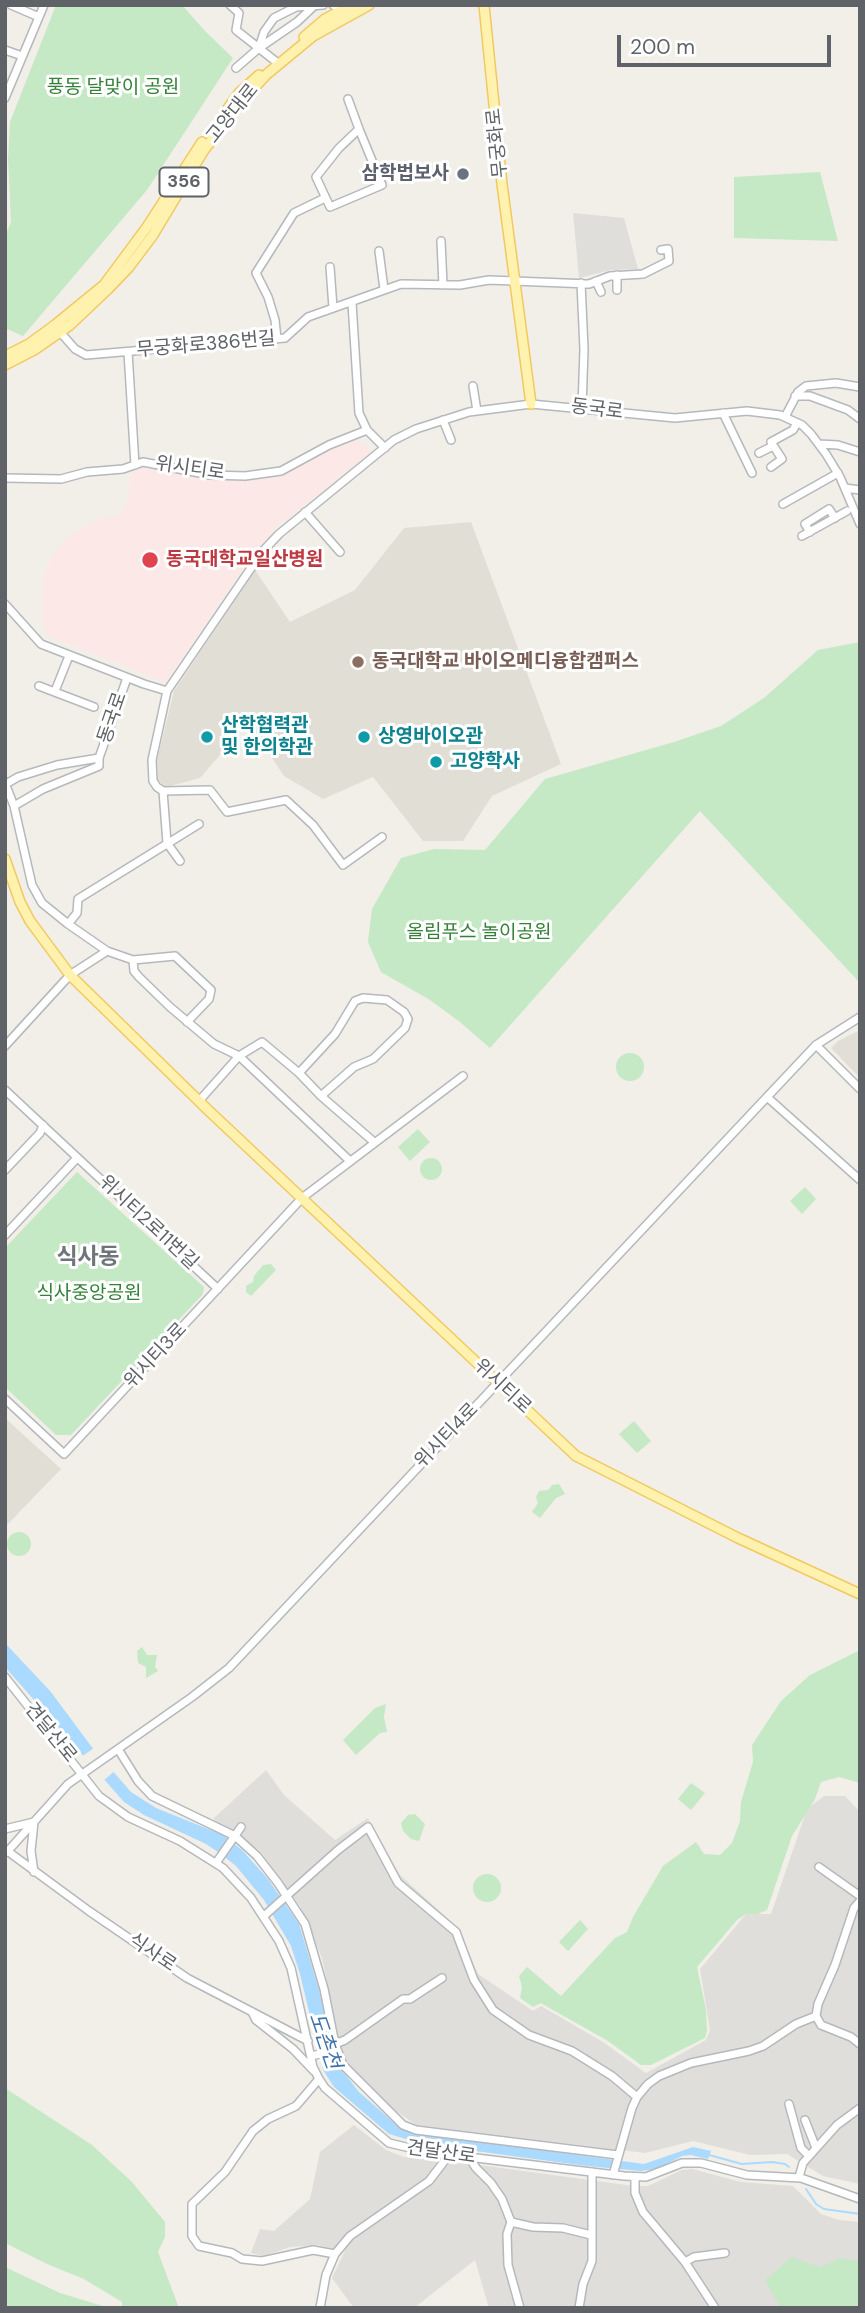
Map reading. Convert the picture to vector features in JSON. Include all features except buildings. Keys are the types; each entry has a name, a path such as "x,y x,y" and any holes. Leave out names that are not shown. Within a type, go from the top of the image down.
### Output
{"main road":[{"name":"고양대로","path":"5,356 29,344 104,285 231,104 277,62 313,37 344,9 369,5"},
{"path":"477,5 485,23"},
{"name":"무궁화로","path":"484,5 502,184 531,404"},
{"name":"고양대로","path":"5,365 34,350 85,312 129,267 153,235 204,150 241,102 277,62"},
{"name":"위시티로","path":"5,859 20,902 30,921 70,975 199,1101 576,1456 738,1538 860,1593"}],"street":[{"path":"11,5 39,17"},
{"path":"6,96 44,5"},
{"path":"230,5 239,13 236,30 277,62"},
{"path":"259,48 264,32 274,18 296,7 323,5"},
{"path":"236,68 314,6"},
{"path":"5,50 22,56"},
{"path":"348,99 382,185 330,208 316,177 339,148 359,129"},
{"path":"277,339 268,297 256,273 293,213 325,198"},
{"path":"441,241 443,285"},
{"path":"515,281 581,283 617,275 639,274 669,261 668,249 661,250"},
{"path":"379,251 384,289"},
{"path":"330,267 333,308"},
{"path":"639,274 641,285"},
{"path":"617,275 617,290"},
{"name":"무궁화로386번길","path":"60,331 75,349 86,355 277,339 285,338 308,317 384,289 419,283 460,285 489,280 515,281"},
{"path":"596,281 601,292"},
{"path":"581,283 584,349 582,408"},
{"path":"352,303 359,413 367,430 385,448"},
{"path":"128,352 135,465"},
{"path":"785,416 806,386 836,383 859,386"},
{"path":"473,386 477,411"},
{"path":"796,397 810,396 848,410 860,419"},
{"name":"동국로","path":"167,843 163,791 157,788 153,781 152,760 167,691 262,552 279,534 385,448 416,429 477,411 531,404 675,418 747,411 785,416 811,433 819,444 838,473 858,521"},
{"path":"723,413 752,473"},
{"path":"443,420 451,440"},
{"path":"771,467 782,459 771,442 793,430 797,423"},
{"name":"위시티로","path":"5,478 61,479 87,472 122,470 143,462 210,475 245,476 281,471 329,444 367,430"},
{"path":"819,444 838,445 860,452"},
{"path":"759,453 774,446"},
{"path":"783,504 838,473"},
{"path":"845,488 860,490"},
{"path":"849,498 845,503 849,515 858,521"},
{"path":"802,536 848,511"},
{"path":"305,512 340,552"},
{"name":"동국로","path":"5,604 41,644 167,691"},
{"path":"55,691 69,656"},
{"name":"동국로","path":"99,758 127,678"},
{"name":"동국로","path":"39,686 94,707"},
{"path":"14,806 43,789 99,766 99,758 57,765 18,777 5,784 14,806 32,885 42,903 107,951 133,960 174,956 211,990 209,999 187,1022"},
{"path":"163,791 210,790 227,812 286,800 313,825 343,865 382,837"},
{"path":"68,923 77,913 78,899 199,824"},
{"path":"167,843 180,861"},
{"path":"5,1046 70,975 107,951"},
{"path":"133,960 134,971 139,977 187,1022 214,1044 239,1056 350,1161"},
{"path":"299,1073 335,1034 355,1001 363,998 387,1000 404,1012 408,1019 405,1028 373,1059 354,1066 321,1096"},
{"name":"위시티4로","path":"86,1772 229,1668 816,1045 860,1017"},
{"path":"199,1101 239,1056 262,1042 374,1142"},
{"path":"816,1045 860,1089"},
{"name":"위시티3로","path":"5,1399 64,1454 302,1198 463,1076"},
{"name":"위시티2로11번길","path":"7,1096 43,1125 218,1289"},
{"path":"767,1097 860,1180"},
{"path":"5,1170 40,1133 43,1125"},
{"path":"5,1235 77,1158"},
{"name":"견달산로","path":"5,1677 86,1772 99,1796 128,1817 218,1862 266,1914 290,1968 317,2076 325,2088 389,2143 449,2155 635,2177 646,2177 682,2163 692,2162 755,2176 799,2177 860,2199"},
{"path":"115,1751 152,1796 234,1838 257,1856 304,1924 324,1989 335,2048 343,2065 362,2087 403,2124 416,2130 618,2157"},
{"path":"6,1851 68,1784 86,1772"},
{"path":"5,1829 34,1822"},
{"path":"34,1822 31,1851 34,1872"},
{"path":"218,1862 241,1827"},
{"path":"266,1914 338,1850 368,1828 398,1883 456,1932 474,1980 493,2010 529,2035 572,2051 612,2076 637,2097"},
{"name":"식사로","path":"6,1851 187,1978 308,2041"},
{"path":"819,1867 860,1898 818,2004 816,2016 821,2025 851,2037 860,2044"},
{"path":"312,2055 335,2048 403,1999 410,1999 442,1978"},
{"path":"251,2012 256,2020 293,2049 317,2076 296,2106 268,2119 253,2131 225,2172 192,2204 192,2236 198,2246 232,2253 242,2259 262,2261 313,2250 335,2254"},
{"path":"614,2173 637,2097 648,2084 691,2063 749,2051 816,2016"},
{"path":"789,2105 802,2148 808,2156"},
{"path":"799,2177 803,2162 808,2156 837,2124 860,2108"},
{"path":"805,2120 816,2148"},
{"path":"320,2308 326,2275 335,2254 350,2236 429,2181 449,2155"},
{"path":"470,2157 475,2168 491,2183 502,2199 511,2222 506,2234 508,2265 520,2308"},
{"path":"579,2308 583,2284 592,2260 593,2172"},
{"path":"635,2177 635,2193 643,2212 685,2262 715,2308"},
{"path":"511,2222 533,2227 562,2228 591,2235"},
{"path":"685,2262 694,2257 726,2253"}],"shaded area":[{"path":"573,213 624,218 638,269 611,270 579,278"},
{"name":"동국대학교일산병원","path":"357,438 372,451 277,526 242,570 165,682 46,635 41,611 43,580 51,558 68,537 96,520 120,515 127,503 131,469 143,464 210,480 229,481 283,476 330,447"},
{"name":"동국대학교 바이오메디융합캠퍼스","path":"471,522 561,764 492,796 463,841 423,841 373,777 323,799 284,776 247,724 200,778 166,787 158,780 157,760 174,691 255,570 290,622 355,590 404,528"},
{"path":"860,1030 860,1078 831,1048 838,1041"},
{"path":"5,1418 61,1469 5,1527"},
{"path":"266,1770 284,1795 335,1840 368,1818 400,1875 457,1927 478,1974 533,2011 541,2006 603,2042 646,2073 706,2040 710,2030 700,1969 746,1914 771,1914 807,1809 824,1796 845,1796 860,1812 860,2184 823,2176 787,2154 750,2155 693,2141 645,2153 417,2125 397,2112 344,2063 322,1958 300,1906 260,1851 213,1819"},
{"path":"354,2125 386,2150 404,2157 634,2186 648,2186 682,2170 692,2169 741,2182 793,2186 821,2214 839,2220 860,2222 860,2308 489,2308 475,2260 414,2308 354,2308 332,2278 345,2251 317,2245 290,2247 264,2256 251,2253 260,2229 274,2231 310,2199 320,2152"}],"green space":[{"name":"풍동 달맞이 공원","path":"56,5 182,5 233,58 147,190 23,336 5,328 5,236 11,222 8,159 10,122"},
{"path":"820,172 838,241 734,238 734,177"},
{"name":"올림푸스 놀이공원","path":"860,642 860,983 700,811 490,1048 430,1000 381,972 368,942 372,909 401,858 434,849 485,850 545,779 721,726 764,698 818,650"},
{"path":"630,1053 640,1057 644,1067 640,1077 630,1081 620,1077 616,1067 620,1057"},
{"path":"418,1129 430,1142 410,1161 398,1147"},
{"path":"431,1158 439,1161 442,1169 439,1177 431,1180 423,1177 420,1169 423,1161"},
{"name":"식사중앙공원","path":"77,1172 204,1287 203,1294 71,1435 56,1435 5,1387 5,1248"},
{"path":"805,1187 816,1199 802,1214 790,1201"},
{"path":"271,1264 276,1270 251,1296 246,1292 246,1286 253,1282 254,1276 263,1265"},
{"path":"634,1421 651,1441 637,1453 619,1434"},
{"path":"559,1484 565,1494 556,1498 540,1518 532,1512 538,1503 536,1497 539,1491"},
{"path":"19,1532 30,1539 31,1544 24,1555 19,1556 8,1549 7,1544 14,1533"},
{"path":"142,1647 147,1655 157,1655 155,1667 158,1671 146,1678 146,1667 138,1663 137,1651"},
{"path":"860,1650 860,1783 839,1777 821,1782 815,1799 792,1836 767,1910 758,1914 746,1914 737,1920 697,1967 706,2010 705,2038 651,2065 641,2065 608,2041 541,2003 533,2007 520,1998 522,1987 519,1976 527,1967 561,1996 615,1938 627,1932 663,1866 696,1842 704,1854 720,1855 732,1843 740,1821 741,1802 753,1762 752,1745 781,1701 810,1675"},
{"path":"386,1704 384,1717 387,1732 380,1733 356,1755 343,1740 375,1708"},
{"path":"691,1783 705,1793 691,1810 678,1799"},
{"path":"415,1814 425,1824 419,1841 411,1839 403,1831 401,1823 408,1815"},
{"path":"487,1874 497,1878 501,1888 497,1898 487,1902 477,1898 473,1888 477,1878"},
{"path":"580,1920 588,1929 568,1951 559,1942"},
{"path":"5,2088 92,2145 131,2181 165,2222 165,2237 158,2252 179,2308 122,2308 122,2302 84,2279 5,2243"},
{"path":"791,2257 821,2267 840,2258 860,2261 860,2308 781,2308 765,2281"},
{"path":"5,2267 60,2293 109,2308 5,2308"}],"water":[{"path":"5,1643 51,1692 91,1746 131,1792 156,1808 223,1835 242,1850 268,1879 299,1924 319,1990 335,2061 359,2092 399,2127 416,2133 644,2164 693,2147 711,2151 708,2159 682,2156 657,2169 641,2171 423,2144 389,2134 334,2087 323,2070 291,1946 264,1900 236,1866 221,1854 124,1802 5,1667"}],"pier":[{"path":"97,1746 117,1769 103,1781 81,1757"}],"waterway":[{"name":"도촌천","path":"709,2155 742,2164 772,2162 789,2167"},
{"name":"도촌천","path":"806,2189 816,2204 824,2209 860,2214"}],"place":[{"name":"삼학법보사","path":"463,174"},
{"name":"동국대학교일산병원","path":"150,560"},
{"name":"동국대학교 바이오메디융합캠퍼스","path":"358,662"},
{"name":"산학협력관 및 한의학관","path":"207,737"},
{"name":"상영바이오관","path":"364,737"},
{"name":"고양학사","path":"436,762"}],"district":[{"name":"식사동","path":"88,1258"}]}
